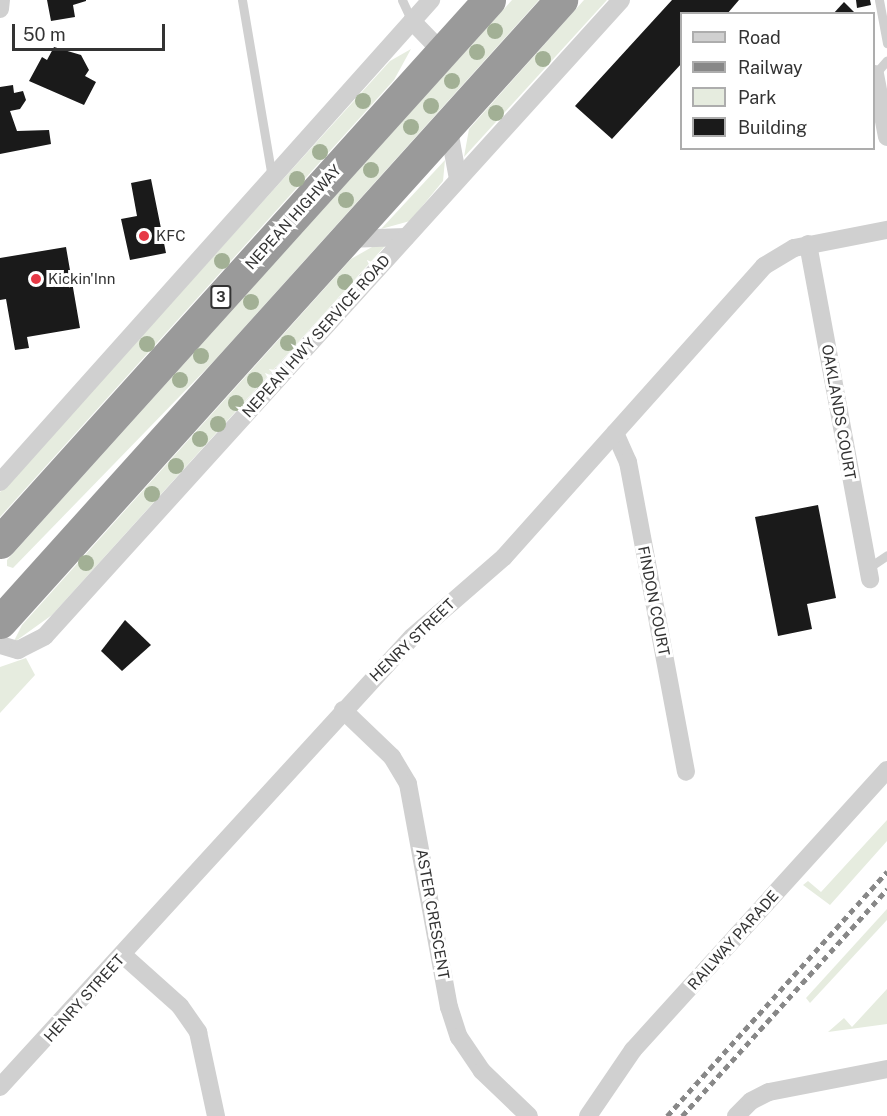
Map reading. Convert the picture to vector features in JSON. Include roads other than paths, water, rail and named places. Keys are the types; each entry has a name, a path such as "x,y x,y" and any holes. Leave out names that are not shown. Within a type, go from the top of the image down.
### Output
{"highway":[{"name":"NEPEAN HIGHWAY","path":"0,542 489,0"},
{"path":"3,612 346,239 561,0"}],"street":[{"path":"0,9 1,0"},
{"path":"0,482 431,0"},
{"name":"NEPEAN HWY SERVICE ROAD","path":"0,645 18,650 45,636 621,0"},
{"path":"412,21 442,52"},
{"path":"881,67 887,137"},
{"path":"448,125 458,179"},
{"name":"HENRY STREET","path":"0,1087 123,955 343,710 432,616 504,557 764,266 784,251 808,244 887,230"},
{"path":"346,239 406,237"},
{"name":"OAKLANDS COURT","path":"808,244 869,573"},
{"name":"FINDON COURT","path":"615,433 628,462 686,772"},
{"name":"ASTER CRESCENT","path":"343,710 392,757 408,784 449,1007 459,1036 482,1071 529,1116"},
{"name":"RAILWAY PARADE","path":"588,1116 633,1050 887,770"},
{"path":"123,955 180,1006 198,1032 216,1116"},
{"path":"736,1116 751,1101 770,1092 887,1069"}],"lane":[{"path":"242,0 272,179"},
{"path":"402,0 412,21"},
{"path":"879,0 887,43"},
{"path":"869,573 887,555"}],"railway":[{"path":"667,1116 887,872"},
{"path":"682,1116 887,889"}],"place":[{"name":"KFC","path":"144,236"},
{"name":"Kickin'Inn","path":"36,279"}]}
